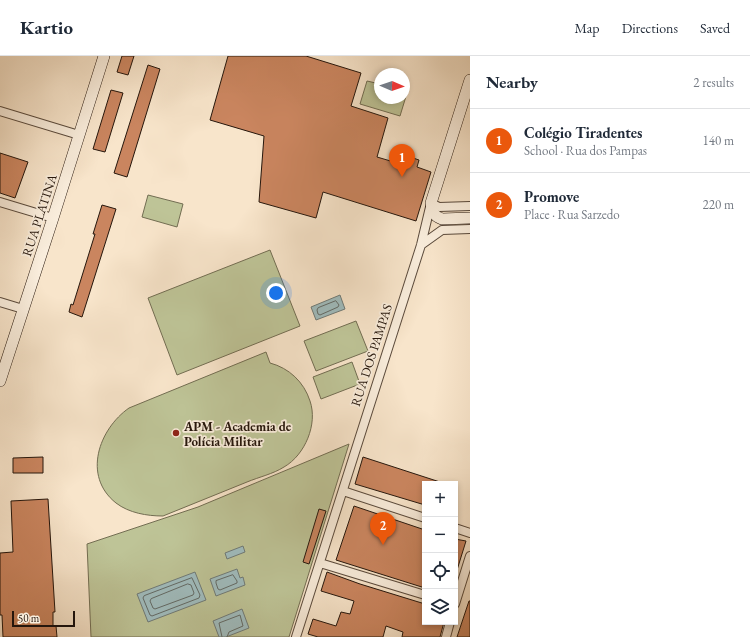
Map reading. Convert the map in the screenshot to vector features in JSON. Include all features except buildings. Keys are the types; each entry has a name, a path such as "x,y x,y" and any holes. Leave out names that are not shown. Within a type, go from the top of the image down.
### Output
{"street":[{"name":"RUA PLATINA","path":"0,381 104,56"},
{"name":"RUA DOS PAMPAS","path":"297,637 421,245 431,203 470,80"},
{"path":"0,111 79,135"},
{"path":"0,202 53,218"},
{"path":"431,203 438,207 470,206"},
{"path":"431,203 434,215 447,219"},
{"path":"421,245 432,224 447,219 470,218"},
{"path":"421,245 442,230 470,229"},
{"path":"0,302 23,309"},
{"path":"343,491 422,517"},
{"path":"458,529 470,533"},
{"path":"458,594 470,556"},
{"path":"320,563 422,594"},
{"path":"446,637 449,625"}],"green space":[{"path":"367,81 374,83 374,104 404,104 400,116 360,104"},
{"path":"148,195 183,204 177,227 142,217"},
{"path":"270,250 300,326 177,375 148,298"},
{"path":"356,321 368,351 316,371 304,341"},
{"path":"266,352 270,363 283,368 300,382 310,401 312,410 311,429 304,447 298,455 291,462 275,472 163,516 145,515 132,512 116,503 106,492 99,480 97,467 98,453 103,440 118,417 129,408"},
{"path":"352,362 360,384 321,399 313,377"},
{"path":"349,444 289,637 91,637 87,544 198,507"}],"water":[{"path":"340,295 345,309 316,320 311,307"},
{"path":"243,546 245,552 227,559 225,553"},
{"path":"237,569 240,578 243,577 245,585 216,596 210,579"},
{"path":"195,572 206,600 148,622 137,594"},
{"path":"242,609 249,628 226,637 219,637 213,621"}],"place":[{"name":"Colégio Tiradentes","path":"402,177"},
{"name":"APM - Academia de Polícia Militar","path":"176,433"},
{"name":"Promove","path":"383,545"}]}
